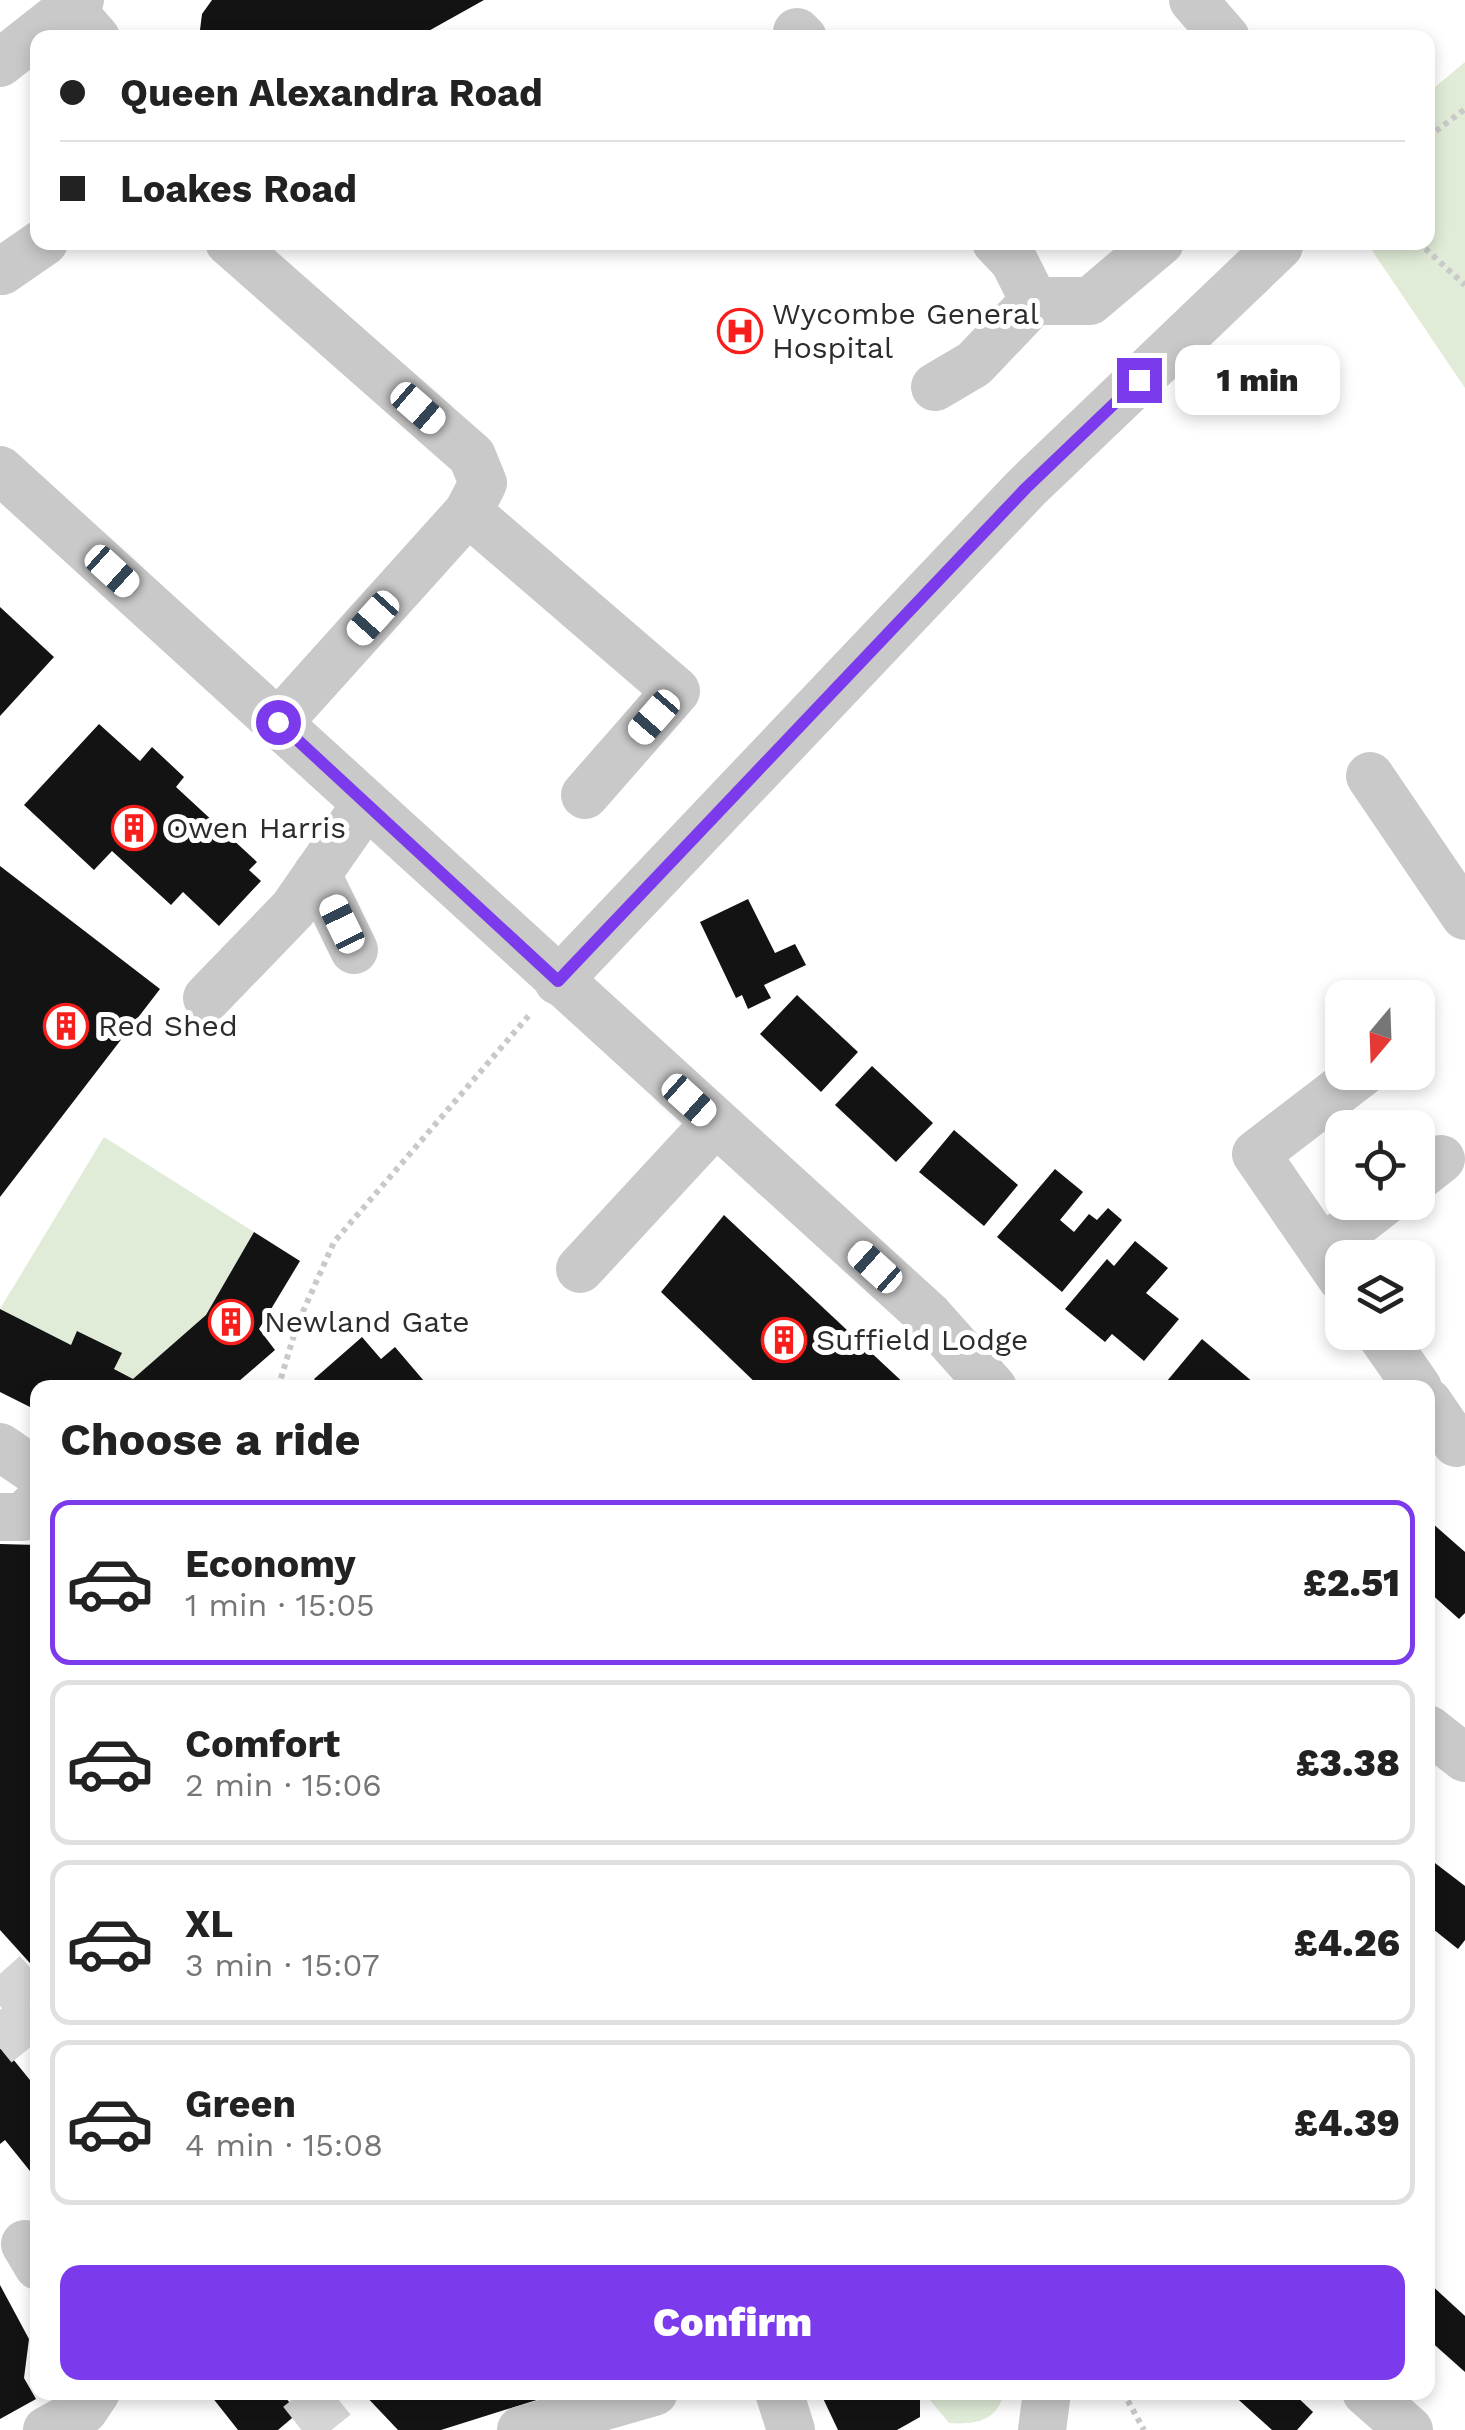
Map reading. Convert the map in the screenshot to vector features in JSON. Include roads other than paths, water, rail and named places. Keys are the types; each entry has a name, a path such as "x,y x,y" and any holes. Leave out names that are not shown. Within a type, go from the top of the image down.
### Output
{"street":[{"path":"1193,0 1219,30"},
{"path":"56,30 82,15"},
{"path":"0,63 30,45"},
{"path":"2,271 32,250"},
{"path":"238,250 472,456 483,483 456,526 278,722"},
{"path":"1003,250 1014,262 1034,301"},
{"path":"935,387 974,364 1034,301 1090,301 1145,250"},
{"path":"558,981 1026,488 1276,250"},
{"path":"0,470 928,1315 987,1380"},
{"path":"456,526 676,691 585,795"},
{"path":"1370,776 1465,916"},
{"path":"207,998 293,909 366,804"},
{"path":"318,874 354,950"},
{"path":"1325,1255 1256,1154 1340,1090"},
{"path":"580,1269 715,1123"},
{"path":"1353,1240 1369,1220"},
{"path":"1392,1350 1413,1380"},
{"path":"1435,1416 1450,1447"},
{"path":"0,1447 30,1468"},
{"path":"0,1518 23,1517 30,1510"},
{"path":"1435,1734 1465,1758"},
{"path":"48,2430 84,2410 91,2400"},
{"path":"521,2430 626,2400"},
{"path":"756,2400 764,2430"},
{"path":"782,2400 791,2430"},
{"path":"1042,2430 1046,2400"},
{"path":"1375,2400 1409,2430"}],"tunnel":[{"path":"0,2006 30,1979"},
{"path":"0,2010 30,2047"},
{"path":"308,2400 332,2430"}],"place":[{"name":"Wycombe General Hospital","path":"740,331"},
{"name":"Owen Harris","path":"134,828"},
{"name":"Red Shed","path":"66,1026"},
{"name":"Newland Gate","path":"231,1322"},
{"name":"Suffield Lodge","path":"784,1340"}]}
